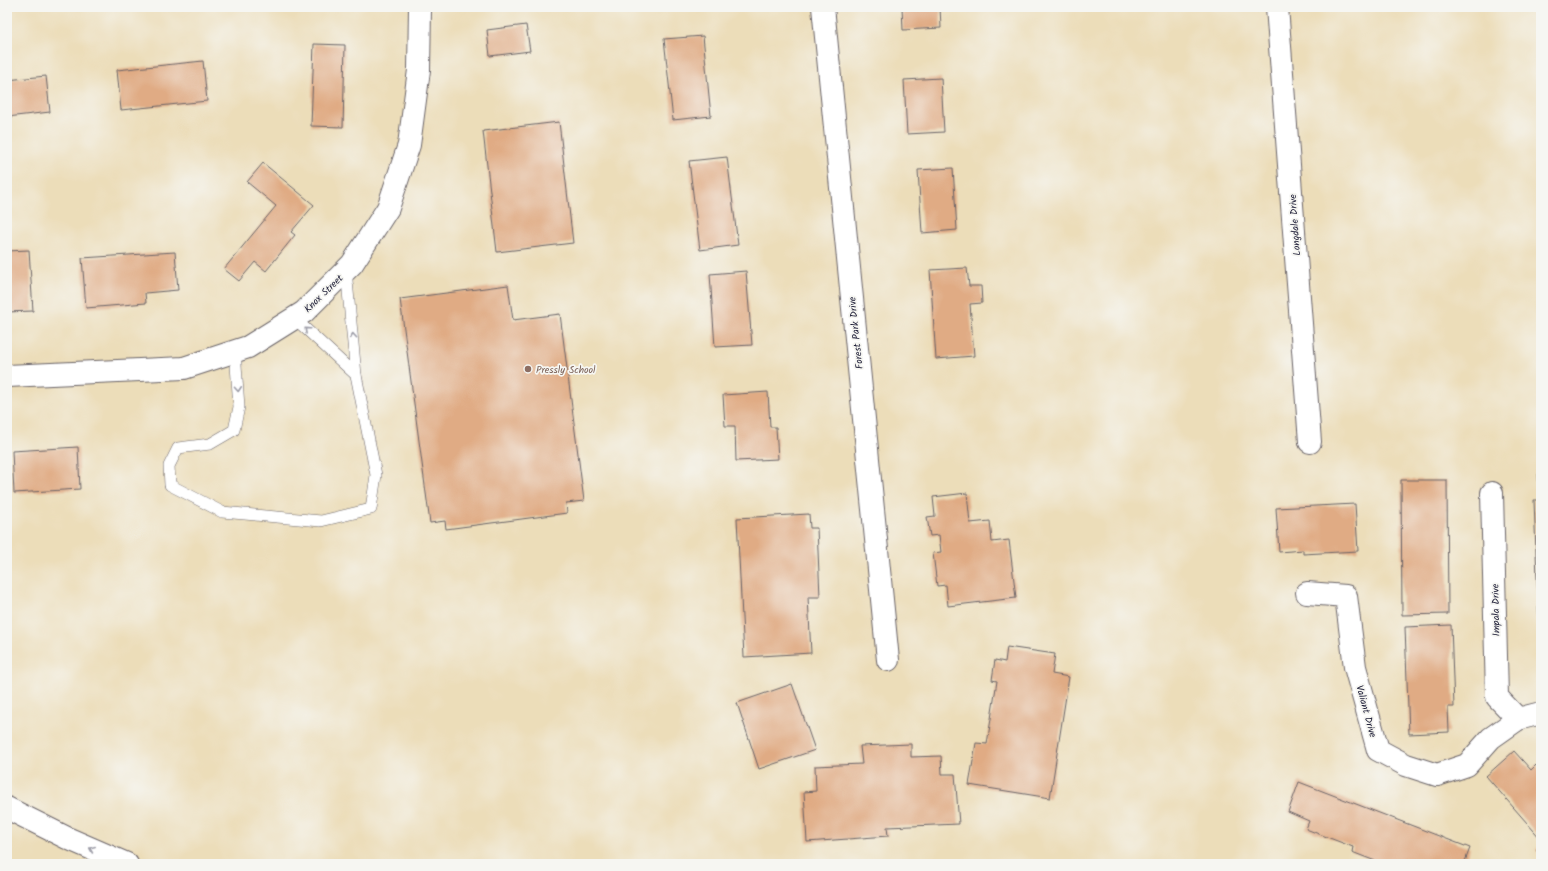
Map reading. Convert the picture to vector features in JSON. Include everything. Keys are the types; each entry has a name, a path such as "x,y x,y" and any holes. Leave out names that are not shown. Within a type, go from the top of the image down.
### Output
{"main road":[{"name":"Knox Street","path":"7,376 184,368 248,346 304,312 352,264 388,208 409,145 419,70 420,7"},
{"name":"Forest Park Drive","path":"823,7 888,660"},
{"name":"Longdale Drive","path":"1277,7 1310,442"},
{"name":"Impala Drive","path":"1492,493 1497,697 1518,719"},
{"name":"Valiant Drive","path":"1307,593 1346,596 1355,667 1378,750 1406,765 1437,775 1467,766 1492,738 1518,719 1541,713"},
{"path":"7,808 67,838 127,864"}],"lane":[{"path":"235,351 239,407 234,430 210,444 178,448 169,466 170,485 222,512 321,521 371,509 376,475 356,375 346,270"},
{"path":"294,318 356,375"}],"building":[{"path":"902,7 940,7 941,28 903,30"},
{"path":"526,25 530,51 490,56 487,30"},
{"path":"703,36 711,116 673,120 664,39"},
{"path":"314,44 345,45 343,127 311,126"},
{"path":"203,61 207,101 121,110 117,70"},
{"path":"46,76 50,112 7,117 7,80"},
{"path":"941,78 944,132 907,134 904,80"},
{"path":"559,122 573,243 497,252 483,131"},
{"path":"727,157 738,245 700,250 689,161"},
{"path":"263,163 314,205 291,232 295,235 266,271 255,262 239,281 224,269 276,206 247,182"},
{"path":"953,168 957,230 922,233 918,170"},
{"path":"29,250 33,311 7,312 7,251"},
{"path":"175,252 178,290 145,293 146,303 86,308 82,258"},
{"path":"967,268 969,286 981,286 982,303 970,304 974,356 936,359 930,270"},
{"path":"746,271 752,345 715,347 710,274"},
{"path":"508,285 513,320 560,314 584,501 566,503 567,513 446,529 445,521 430,523 400,299"},
{"path":"768,392 770,427 776,427 778,459 736,461 735,426 725,426 723,395"},
{"path":"78,447 80,489 14,493 12,451"},
{"path":"1538,474 1541,474 1540,656 1534,500 1539,500"},
{"path":"1401,480 1447,480 1448,614 1402,615"},
{"path":"967,493 970,523 990,521 992,542 1009,540 1016,598 948,606 946,585 937,586 933,553 941,552 939,535 930,536 927,517 935,516 933,497"},
{"path":"1355,504 1358,551 1303,554 1303,550 1279,552 1276,508"},
{"path":"809,514 810,528 817,528 820,597 808,597 811,653 744,657 737,518"},
{"path":"1451,625 1454,707 1448,707 1449,732 1409,734 1405,627"},
{"path":"1007,647 1055,654 1052,674 1069,677 1050,798 969,785 976,743 987,744 997,681 992,680 995,660 1005,662"},
{"path":"792,684 815,750 759,769 737,703"},
{"path":"911,744 911,757 941,756 942,774 955,774 959,824 887,827 888,836 807,842 804,792 816,791 815,766 862,764 860,746"},
{"path":"1514,751 1531,770 1536,765 1541,771 1541,839 1486,776"},
{"path":"1299,782 1470,848 1464,864 1383,864 1352,852 1353,847 1306,829 1309,821 1288,812"},
{"path":"1541,845 1541,855 1536,850"}],"place":[{"name":"Pressly School","path":"528,369"}]}
